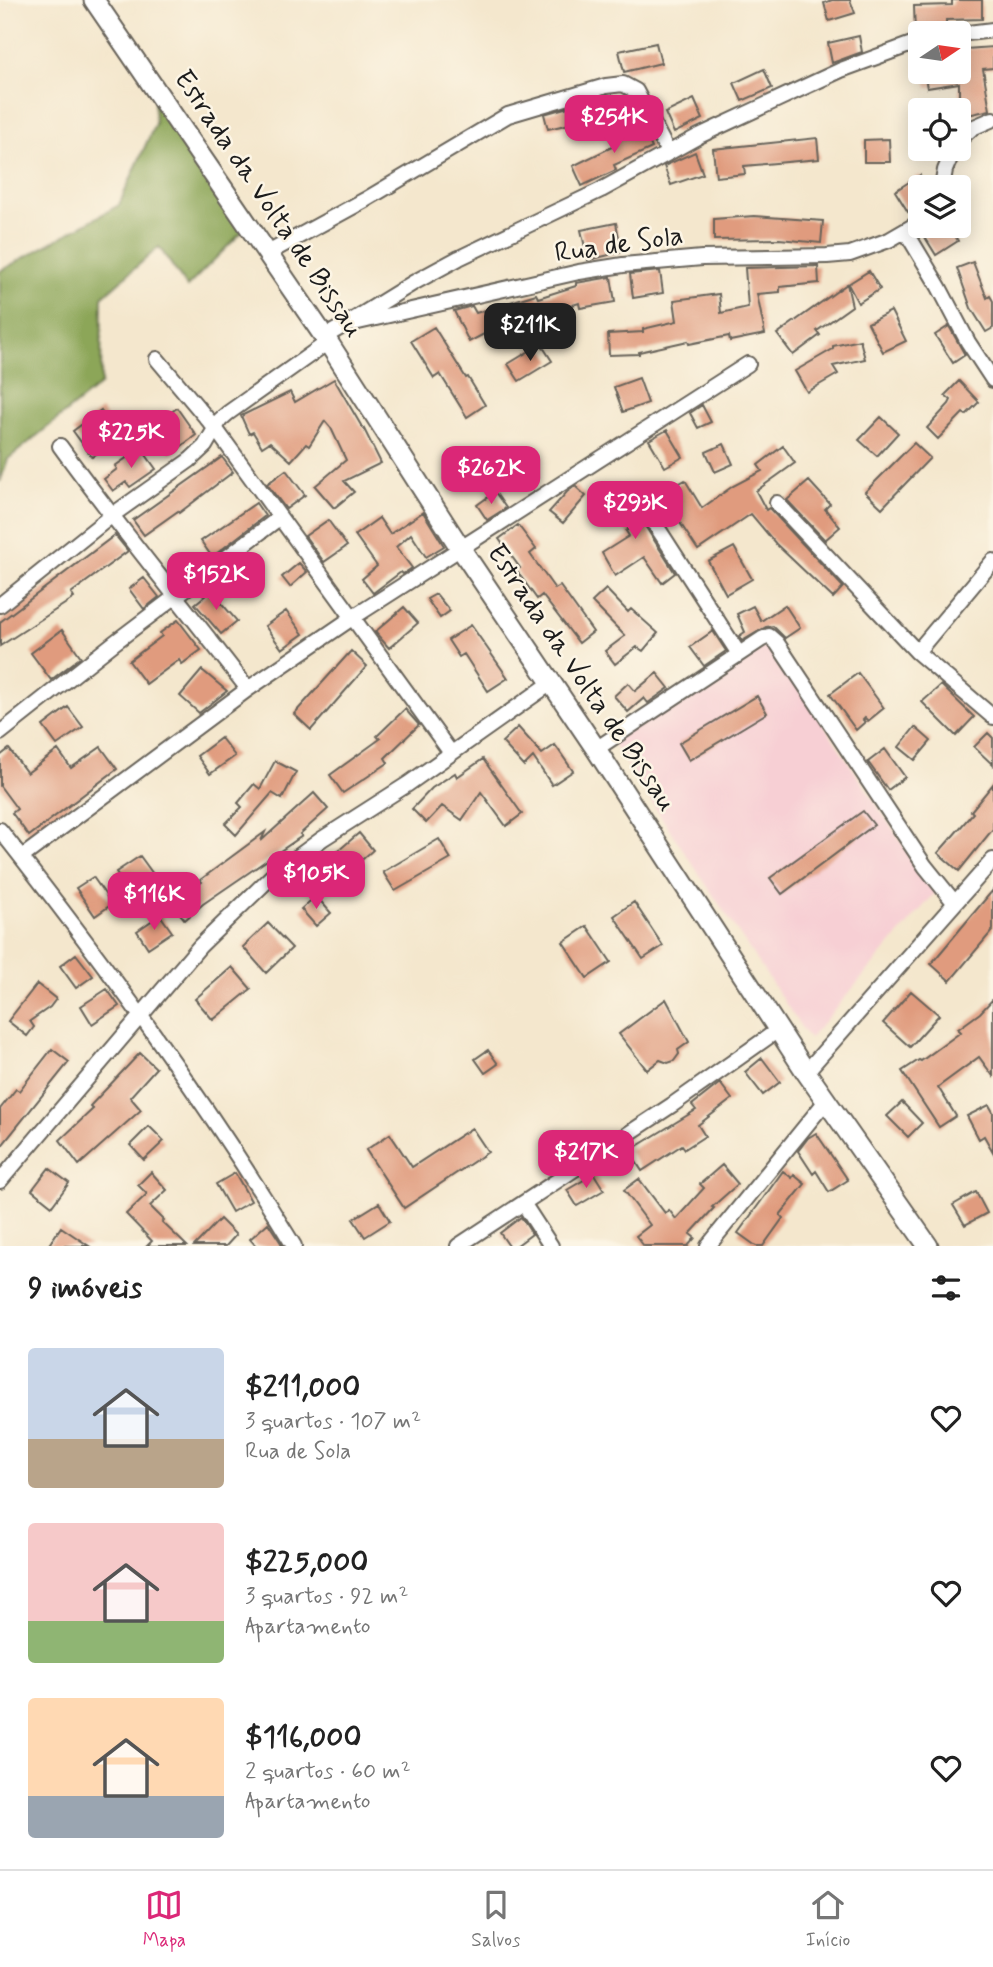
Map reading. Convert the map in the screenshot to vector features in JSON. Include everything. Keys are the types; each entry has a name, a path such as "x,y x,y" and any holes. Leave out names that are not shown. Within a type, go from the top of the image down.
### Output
{"main road":[{"name":"Estrada da Volta de Bissau","path":"94,0 326,340 806,1073 928,1246"}],"street":[{"path":"971,33 993,30"},
{"path":"345,325 459,258 601,190 668,152 841,70 908,45"},
{"path":"268,253 365,200 508,115 606,86 623,84 636,91 668,152"},
{"path":"971,129 993,119"},
{"path":"906,232 968,342 993,380"},
{"name":"Rua de Sola","path":"0,605 110,516 190,460 205,446 228,412 345,325 579,272 702,258 827,257 870,248 906,232"},
{"path":"157,359 215,428 451,752"},
{"path":"22,857 248,690 352,618 748,364"},
{"path":"60,446 110,516 248,690"},
{"path":"777,503 917,652 993,717"},
{"path":"646,510 739,654"},
{"path":"0,733 279,518"},
{"path":"917,652 993,561"},
{"path":"596,749 769,636 777,643 925,866 954,902"},
{"path":"0,1181 200,946 272,876 551,683"},
{"path":"0,830 141,1015 235,1149 294,1246"},
{"path":"806,1073 993,860"},
{"path":"458,1246 672,1105 778,1030"},
{"path":"708,1246 826,1101"},
{"path":"523,1203 551,1246"}],"shaded area":[{"path":"770,643 935,893 809,1039 610,740"}],"green space":[{"path":"154,97 243,231 187,287 159,247 102,297 101,384 8,459 0,482 0,271 119,205 155,124"}],"building":[{"path":"850,0 855,13 829,21 824,3"},
{"path":"952,0 982,0 982,19 915,21 914,6 952,5"},
{"path":"859,36 862,52 832,63 828,43"},
{"path":"656,43 661,63 624,72 619,51"},
{"path":"993,47 993,68 983,69 990,110 971,114 971,98 959,98 959,84 971,84 971,49"},
{"path":"764,69 772,88 742,101 734,83"},
{"path":"926,84 953,84 927,88"},
{"path":"694,99 703,119 674,133 665,113"},
{"path":"579,104 583,121 548,129 544,114"},
{"path":"641,123 652,148 614,165 616,170 582,186 573,166 616,145 612,136"},
{"path":"817,138 819,159 744,166 745,174 716,177 713,149"},
{"path":"889,139 890,162 864,162 864,140"},
{"path":"695,152 703,174 671,185 664,166"},
{"path":"908,183 908,212 895,191"},
{"path":"754,216 823,221 821,243 779,239 714,240 714,219"},
{"path":"616,223 622,252 588,260 581,230"},
{"path":"925,238 956,238 958,241 936,255"},
{"path":"973,262 987,298 990,296 993,301 993,328 986,332 971,308 957,268"},
{"path":"818,266 819,283 780,287 780,292 757,294 765,334 730,341 729,336 689,344 688,341 639,354 609,355 608,334 643,332 643,329 677,321 674,300 719,294 721,313 748,307 745,268"},
{"path":"660,271 663,293 633,298 630,274"},
{"path":"869,271 880,289 858,303 848,284"},
{"path":"611,277 615,302 580,308 579,303 550,312 549,310 485,331 486,333 469,342 454,311 472,306 476,313 536,294 538,298 576,286 576,283"},
{"path":"847,284 852,306 817,331 820,335 793,355 777,334"},
{"path":"891,311 906,341 883,352 868,323"},
{"path":"949,326 965,355 953,363 935,335"},
{"path":"434,327 485,405 467,417 440,374 434,378 411,341"},
{"path":"860,340 865,359 833,366 838,374 807,392 795,371 833,349 833,346"},
{"path":"541,344 552,361 519,381 508,364"},
{"path":"639,378 648,403 623,412 614,387"},
{"path":"334,379 381,463 344,481 354,492 334,508 315,486 346,460 325,421 309,446 306,444 291,461 270,442 262,447 253,432 249,434 241,416 290,392 295,402"},
{"path":"959,381 979,402 966,415 963,413 938,439 927,428 949,404 951,400 945,395"},
{"path":"702,405 711,422 698,428 690,413"},
{"path":"177,408 196,435 171,454 152,426"},
{"path":"101,410 120,436 92,457 73,431"},
{"path":"881,417 898,433 877,456 859,440"},
{"path":"667,430 683,457 665,467 649,440"},
{"path":"914,443 930,458 882,508 865,492"},
{"path":"724,444 733,464 715,472 706,452"},
{"path":"783,446 795,463 756,491 766,510 769,508 843,587 833,598 776,544 751,514 698,550 661,494 685,480 702,508 733,486 762,471 758,465"},
{"path":"141,448 156,469 130,487 126,482 113,491 104,479 117,469 115,466"},
{"path":"222,457 233,472 179,513 178,511 144,535 133,520"},
{"path":"286,470 305,495 286,509 267,484"},
{"path":"809,481 830,504 825,509 840,527 825,540 787,500"},
{"path":"575,486 586,496 563,523 549,512"},
{"path":"625,487 638,505 638,515 675,573 662,583 644,557 615,576 602,553 629,536 626,531 629,529 608,499"},
{"path":"495,492 506,508 487,520 477,505"},
{"path":"256,503 265,516 212,557 201,541"},
{"path":"423,512 444,546 426,557 411,534 396,547 412,568 403,574 401,572 373,593 362,579 377,566 355,535 379,518 390,534"},
{"path":"328,520 347,546 324,562 305,536"},
{"path":"518,525 536,549 530,554 555,589 560,586 593,632 579,643 542,595 537,599 516,570 520,568 499,539"},
{"path":"115,535 128,551 71,593 74,598 0,646 0,622"},
{"path":"734,547 752,579 726,594 708,561"},
{"path":"299,563 307,572 290,587 282,577"},
{"path":"144,578 159,597 144,609 129,589"},
{"path":"606,589 628,612 631,609 658,633 643,651 637,647 615,664 605,651 625,636 592,602"},
{"path":"211,591 237,621 221,634 195,604"},
{"path":"436,594 450,611 440,618 427,599"},
{"path":"785,605 800,628 785,638 773,626 766,627 742,641 739,636 745,632 737,614 753,606 761,621"},
{"path":"404,607 418,623 389,648 375,632"},
{"path":"286,611 303,634 282,649 265,626"},
{"path":"178,620 201,650 182,664 179,660 146,684 129,661"},
{"path":"471,625 508,678 488,691 464,654 459,657 448,640"},
{"path":"62,630 81,657 51,680 31,653"},
{"path":"713,631 726,651 704,666 690,647"},
{"path":"351,651 367,666 311,730 294,714"},
{"path":"202,670 227,691 199,713 180,696"},
{"path":"657,673 669,688 648,703 644,698 628,712 614,696 628,683 635,691"},
{"path":"858,673 884,708 868,721 865,718 865,722 856,730 830,694"},
{"path":"941,685 974,717 956,736 922,702"},
{"path":"757,696 767,713 689,760 679,743"},
{"path":"68,707 83,727 57,745 43,726"},
{"path":"405,709 419,725 385,758 388,763 343,793 330,775 380,739 377,736"},
{"path":"518,727 542,754 555,745 573,771 552,785 533,757 524,766 502,742"},
{"path":"915,727 931,741 915,760 899,747"},
{"path":"988,733 993,738 993,765 974,747"},
{"path":"221,738 235,756 210,774 197,756"},
{"path":"101,747 117,769 29,836 12,813 17,809 0,786 0,756 9,749 27,773 58,750 71,768"},
{"path":"885,749 905,777 888,790 868,762"},
{"path":"483,759 522,814 506,826 481,792 462,820 442,806 426,823 412,809 432,788 455,773 457,777"},
{"path":"275,761 296,772 282,799 272,793 236,835 225,824 242,807 238,803 254,784 260,789"},
{"path":"993,784 993,829 959,871 938,853 973,813 971,811"},
{"path":"314,793 328,809 300,834 302,836 203,904 185,920 173,905 202,882 200,880 265,832 261,841"},
{"path":"863,811 874,825 782,894 770,878"},
{"path":"359,833 373,850 346,874 331,857"},
{"path":"439,839 451,859 395,891 383,872"},
{"path":"140,856 153,874 129,892 116,872"},
{"path":"93,877 112,904 95,916 76,888"},
{"path":"993,890 993,930 950,981 931,964"},
{"path":"316,896 331,913 316,926 301,909"},
{"path":"634,902 663,946 643,959 614,916"},
{"path":"160,915 172,932 148,948 137,931"},
{"path":"268,923 292,948 266,973 243,947"},
{"path":"587,926 611,962 587,978 563,942"},
{"path":"76,954 93,976 76,988 60,966"},
{"path":"232,967 251,989 213,1020 195,999"},
{"path":"37,984 56,999 50,1007 30,1021 34,1027 27,1036 8,1021"},
{"path":"107,989 119,1006 92,1024 81,1006"},
{"path":"911,991 939,1015 910,1047 883,1023"},
{"path":"666,999 689,1042 678,1050 679,1054 674,1061 668,1063 660,1060 647,1070 619,1034"},
{"path":"993,999 993,1076 979,1057 938,1087 956,1116 939,1127 902,1071 921,1061 961,1032 958,1029 980,1013"},
{"path":"52,1049 69,1062 0,1148 0,1109 16,1089 19,1091"},
{"path":"488,1050 498,1064 485,1073 475,1059"},
{"path":"140,1053 156,1068 130,1097 141,1110 79,1165 60,1140 93,1109 90,1106"},
{"path":"762,1058 780,1082 763,1095 745,1072"},
{"path":"720,1083 732,1099 698,1125 705,1136 685,1149 682,1145 642,1171 629,1151 696,1110 692,1105"},
{"path":"902,1102 922,1123 908,1137 887,1116"},
{"path":"989,1105 993,1112 993,1152 984,1136 979,1139 967,1116"},
{"path":"149,1126 164,1141 144,1160 130,1145"},
{"path":"472,1128 488,1152 404,1208 366,1150 390,1134 412,1167"},
{"path":"816,1133 848,1180 829,1192 816,1171 813,1174 798,1151 808,1138"},
{"path":"722,1165 738,1184 712,1207 714,1208 690,1234 695,1238 688,1246 644,1246 636,1236 650,1225 624,1190 639,1179 665,1213 669,1210 676,1219 704,1188 700,1184"},
{"path":"49,1168 69,1183 52,1206 32,1190"},
{"path":"783,1171 792,1178 794,1175 805,1184 780,1215 783,1218 763,1246 756,1246 738,1233"},
{"path":"151,1172 167,1190 150,1206 187,1246 147,1246 152,1241 126,1214 147,1194 138,1185"},
{"path":"235,1173 251,1201 232,1212 216,1184"},
{"path":"594,1174 604,1190 577,1206 567,1190"},
{"path":"976,1192 987,1213 965,1225 953,1205"},
{"path":"379,1203 390,1221 365,1237 353,1219"},
{"path":"521,1217 532,1234 516,1246 509,1246 500,1233"},
{"path":"220,1219 236,1235 226,1246 194,1246"},
{"path":"268,1223 283,1246 256,1246 250,1239"},
{"path":"61,1227 89,1246 48,1246"}]}
